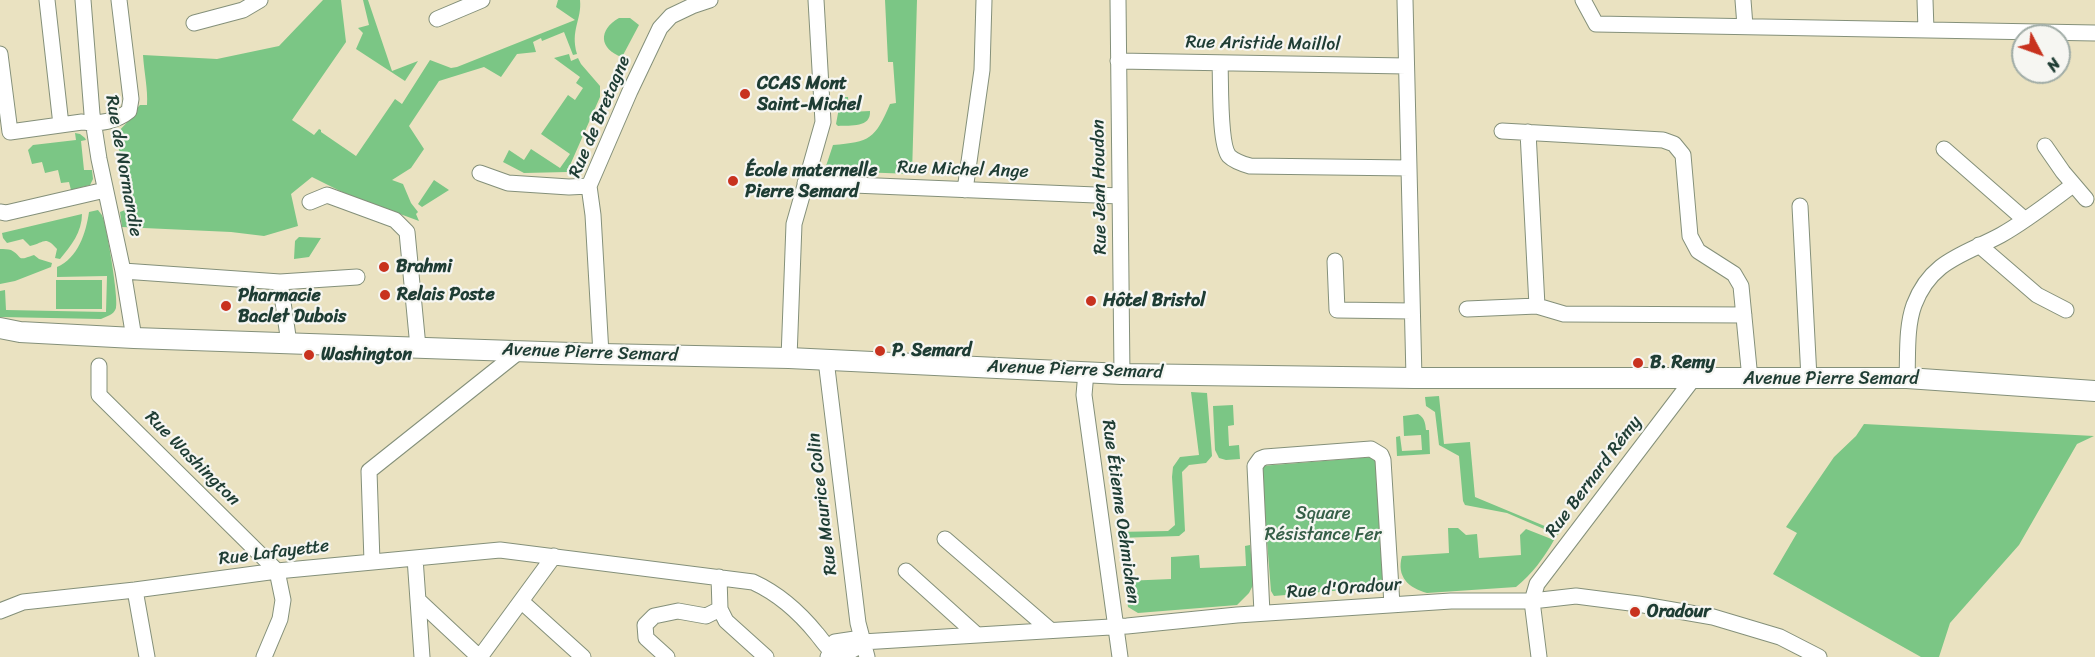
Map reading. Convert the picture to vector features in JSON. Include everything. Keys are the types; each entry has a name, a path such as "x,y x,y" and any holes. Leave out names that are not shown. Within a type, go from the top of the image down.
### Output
{"main road":[{"name":"Avenue Pierre Semard","path":"0,328 20,332 134,338 789,358 1122,374 1414,378 1907,378 2095,391"},
{"path":"0,344 20,332"}],"street":[{"path":"47,0 61,125"},
{"name":"Rue de Normandie","path":"83,0 94,125 134,338"},
{"path":"0,54 5,132 82,122 94,125 120,119 129,111 131,99 119,0"},
{"path":"194,23 243,10 260,0"},
{"path":"437,19 482,0"},
{"name":"Rue de Bretagne","path":"601,354 593,215 589,186 660,28 671,16 710,0"},
{"path":"789,358 794,224 823,122 816,0"},
{"path":"965,190 982,70 984,0"},
{"name":"Rue Jean Houdon","path":"1118,0 1122,374"},
{"path":"1405,0 1414,378"},
{"path":"1583,0 1596,24 2095,33"},
{"path":"1743,0 1744,26"},
{"path":"1925,0 1926,30"},
{"name":"Rue Aristide Maillol","path":"1118,61 1406,66"},
{"path":"1220,63 1223,142 1228,155 1238,162 1250,166 1409,168"},
{"path":"1502,130 1663,140 1674,144 1683,155 1690,236 1698,251 1734,274 1741,286 1750,379"},
{"path":"1528,132 1537,306"},
{"path":"2045,146 2086,199"},
{"path":"1944,149 2024,219"},
{"path":"480,173 508,183 589,186"},
{"name":"Rue Michel Ange","path":"805,183 1120,196"},
{"path":"1907,378 1911,315 1929,278 1949,260 2002,234 2073,184"},
{"path":"0,212 6,213 105,190"},
{"path":"310,202 327,195 395,220 407,232 418,347"},
{"path":"1800,206 1809,378"},
{"path":"1979,245 2037,295 2066,310"},
{"path":"1335,261 1337,310 1412,311"},
{"path":"123,271 280,282 357,277"},
{"path":"280,282 289,343"},
{"path":"1467,309 1537,306 1564,314 1744,315"},
{"path":"372,562 369,471 520,350"},
{"name":"Rue Maurice Colin","path":"826,360 854,593 865,650"},
{"name":"Rue Washington","path":"99,366 99,395 277,571"},
{"name":"Rue Étienne Oehmichen","path":"1086,372 1084,395 1120,657"},
{"name":"Rue Bernard Rémy","path":"1532,601 1537,584 1693,379"},
{"path":"1262,613 1255,466 1257,462 1265,457 1371,449 1381,455 1383,460 1392,605"},
{"path":"945,539 1049,629"},
{"name":"Rue Lafayette","path":"0,611 23,602 277,571 500,550 753,582 772,591 814,631 829,653"},
{"path":"418,600 479,657 554,556"},
{"path":"415,558 422,657"},
{"path":"264,657 280,619 283,600 277,571"},
{"path":"906,571 977,635"},
{"path":"719,577 720,609 726,621 766,657"},
{"path":"135,590 147,657"},
{"name":"Rue d'Oradour","path":"829,653 977,635 1049,629 1116,626 1262,613 1451,602 1532,601 1576,596 1713,617 1780,637 1819,657"},
{"path":"521,601 583,657"},
{"path":"1532,601 1539,657"},
{"path":"664,656 646,638 645,625 654,616 678,611 706,616 720,609"}],"green space":[{"path":"323,0 341,0 346,42 292,120 314,135 319,129 321,130 356,156 395,99 402,104 430,60 451,68 457,67 575,20 556,7 558,0 580,0 575,32 577,54 573,55 564,32 542,41 541,38 533,42 536,52 517,54 501,77 484,67 439,81 409,126 424,149 411,168 392,180 403,184 411,203 418,212 416,214 419,221 346,194 312,177 291,194 298,226 264,236 231,232 122,227 120,212 130,208 116,134 140,105 147,105 143,55 217,59 279,46"},
{"path":"363,0 368,0 392,71 418,61 405,81 356,49 363,33 358,28 369,25"},
{"path":"885,0 917,0 912,174 832,171 826,166 833,145 870,137 880,125 890,104 896,103 893,62 888,62"},
{"path":"619,18 630,18 639,25 622,57 609,49 604,39 607,28"},
{"path":"569,54 571,61 578,58 600,86 600,97 567,172 524,173 503,162 509,150 524,160 531,149 560,168 570,154 541,134 568,95 575,100 583,88 576,83 580,77 554,58"},
{"path":"841,97 848,97 849,112 870,111 864,123 838,126 836,124"},
{"path":"75,133 80,134 86,140 81,141 84,170 92,170 93,179 90,185 71,190 69,182 61,183 58,170 45,173 42,162 32,164 28,150 33,145 76,140"},
{"path":"434,180 449,190 422,207 418,204"},
{"path":"98,210 105,224 112,264 116,292 114,312 101,319 0,317 0,291 5,290 6,310 106,312 107,276 57,277 57,267 70,258 80,244 89,212"},
{"path":"82,214 78,233 60,259 55,258 57,249 50,242 44,241 30,246 23,239 7,243 3,238 2,233"},
{"path":"299,237 321,238 309,257 294,259 295,241"},
{"path":"0,249 11,250 20,258 34,255 52,263 51,267 15,281 0,284"},
{"path":"56,280 102,280 102,309 56,309"},
{"path":"1191,392 1207,393 1212,456 1206,463 1189,465 1182,472 1185,531 1179,536 1117,538 1116,532 1168,531 1175,525 1173,467 1180,457 1199,455"},
{"path":"1439,396 1444,444 1470,442 1475,497 1559,532 1558,535 1507,513 1465,505 1459,456 1439,445 1435,412 1426,406 1425,397"},
{"path":"1233,405 1234,425 1228,426 1229,446 1239,445 1240,459 1226,460 1219,458 1215,450 1213,406"},
{"path":"1418,414 1425,423 1426,430 1429,430 1430,454 1397,456 1396,437 1400,436 1402,451 1422,450 1421,435 1404,436 1403,416"},
{"path":"1864,424 2094,436 2077,444 2019,545 1950,623 1939,657 1921,657 1773,574 1797,533 1786,527 1834,457 1856,436"},
{"name":"Square Résistance Fer","path":"1373,457 1376,461 1385,585 1274,596 1271,591 1261,466"},
{"path":"1448,528 1458,528 1466,535 1477,534 1479,558 1521,555 1520,535 1526,529 1554,540 1537,565 1516,587 1427,593 1410,585 1401,570 1402,556 1449,553"},
{"path":"1250,545 1254,583 1249,593 1237,605 1138,613 1128,607 1125,581 1171,579 1171,557 1199,555 1200,568 1246,566 1245,546"}],"place":[{"name":"CCAS Mont Saint-Michel","path":"745,94"},
{"name":"École maternelle Pierre Semard","path":"733,181"},
{"name":"Brahmi","path":"384,267"},
{"name":"Relais Poste","path":"385,295"},
{"name":"Hôtel Bristol","path":"1091,301"},
{"name":"Pharmacie Baclet Dubois","path":"226,306"},
{"name":"P. Semard","path":"880,351"},
{"name":"Washington","path":"309,355"},
{"name":"B. Remy","path":"1638,363"},
{"name":"Oradour","path":"1635,612"}]}
